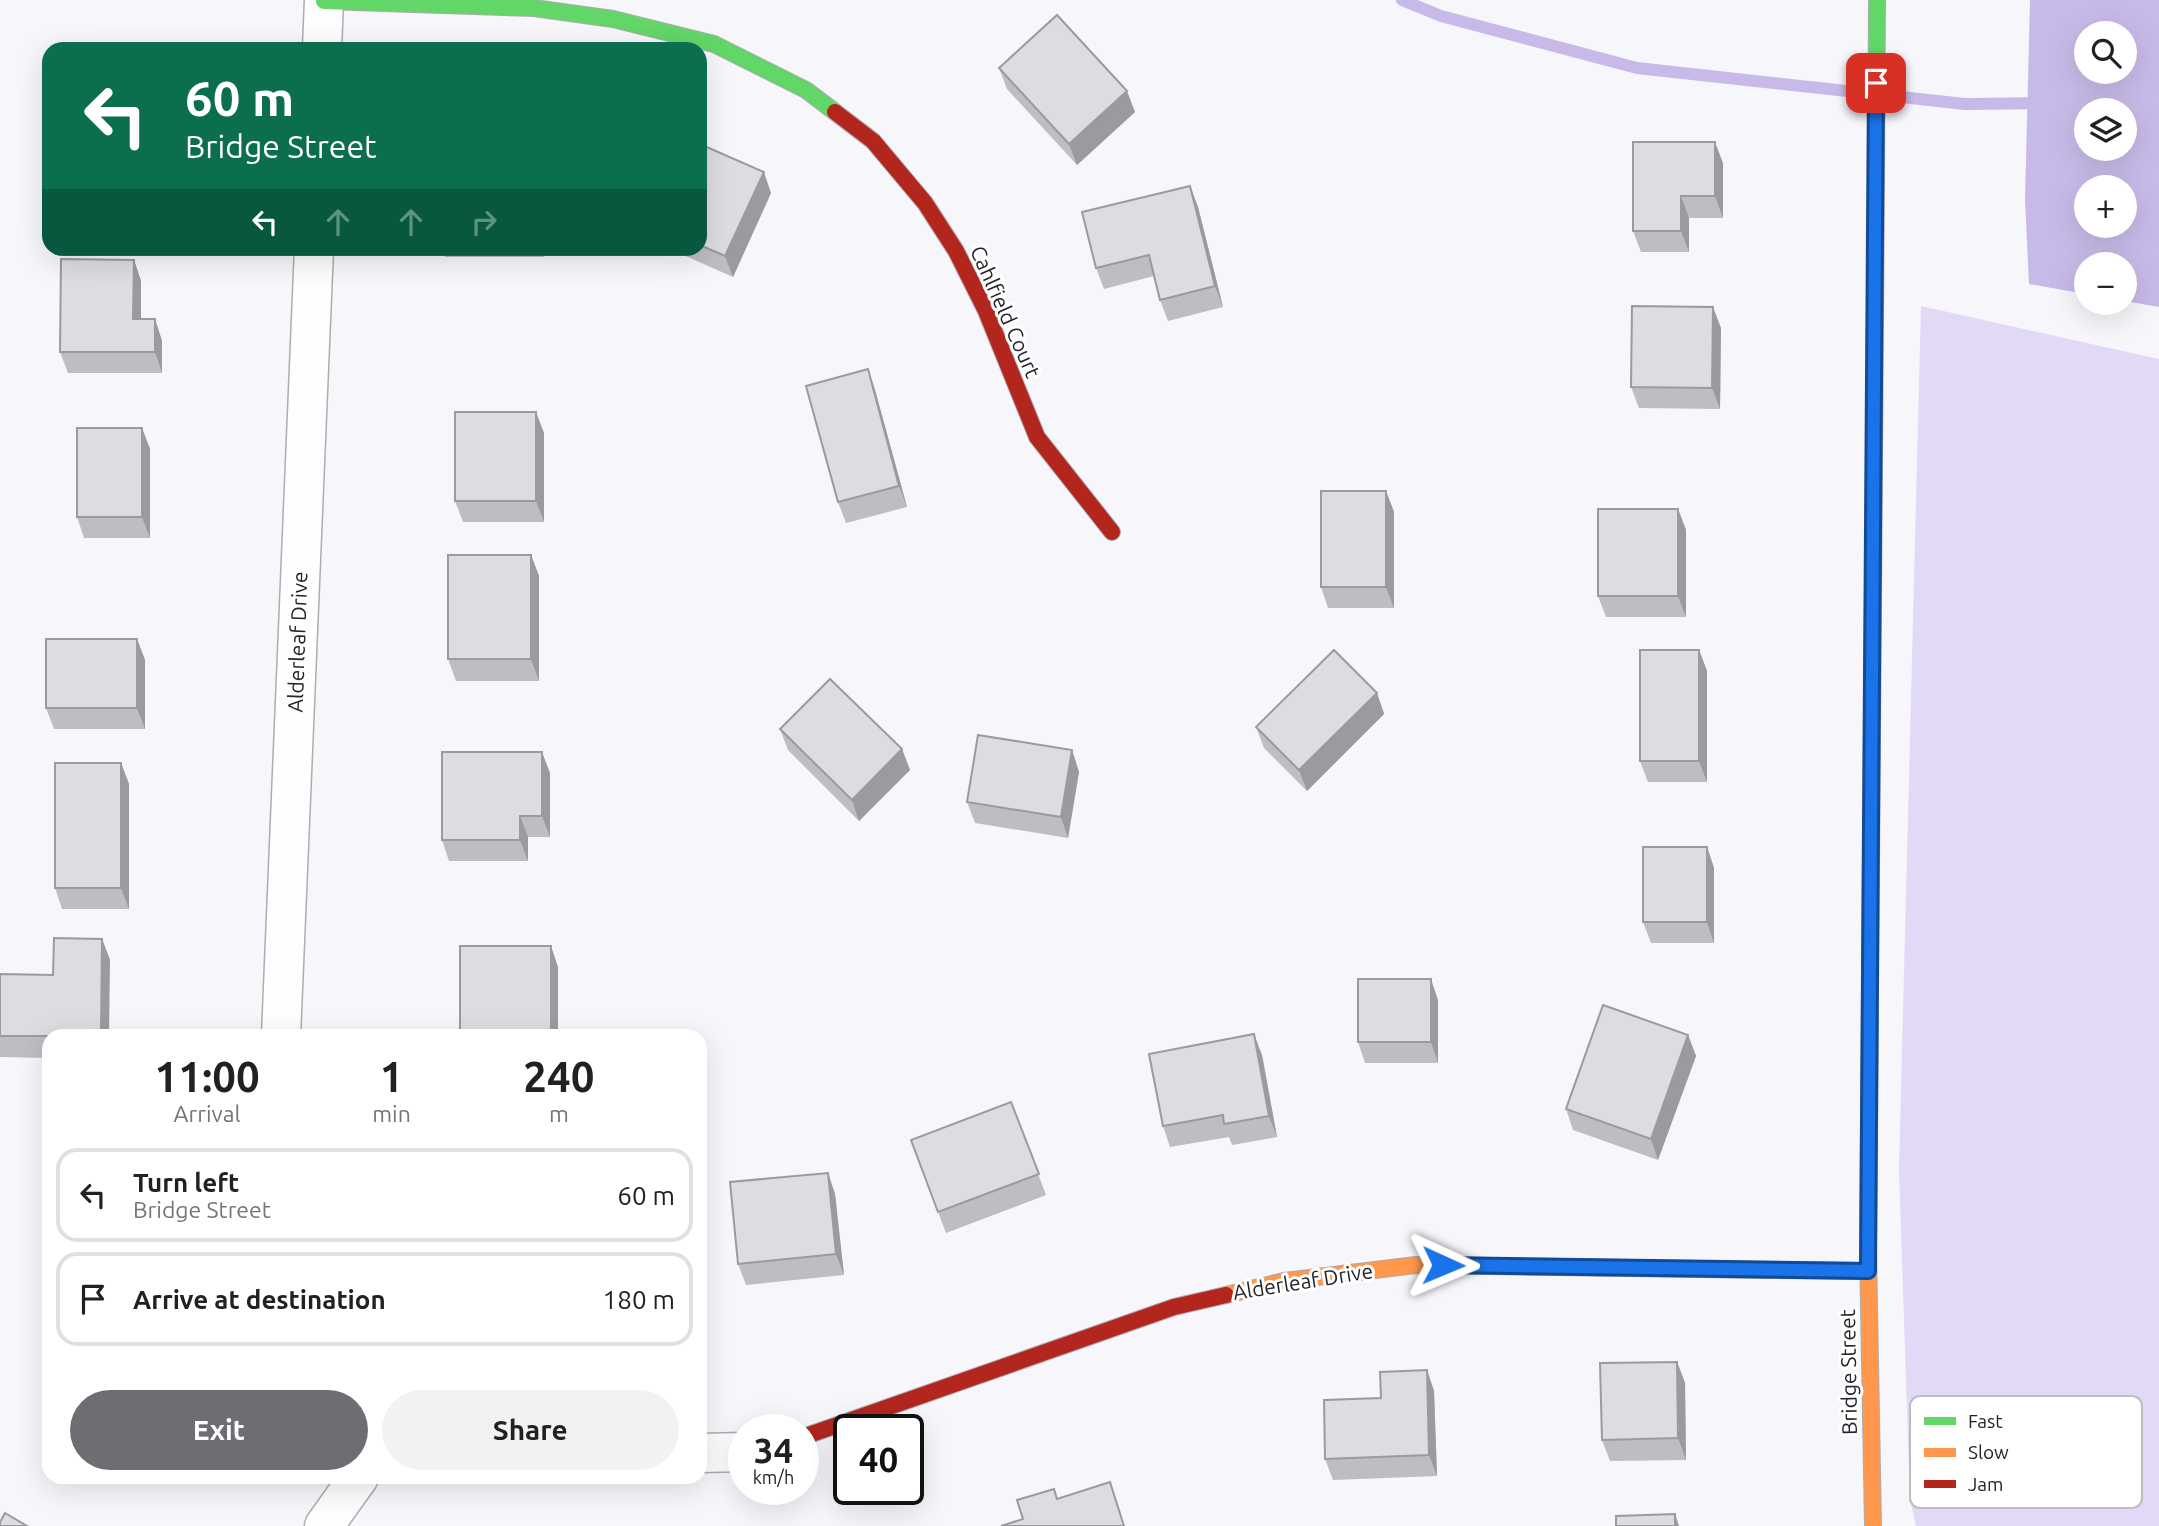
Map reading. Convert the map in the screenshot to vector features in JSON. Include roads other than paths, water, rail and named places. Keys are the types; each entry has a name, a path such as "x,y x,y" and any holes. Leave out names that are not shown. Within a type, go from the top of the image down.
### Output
{"street":[{"name":"Bridge Street","path":"1873,1526 1868,1271 1877,0"},
{"path":"322,42 324,1"},
{"name":"Cahlfield Court","path":"324,1 534,8 613,19 705,42"},
{"name":"Cahlfield Court","path":"707,42 806,90 873,141 925,203 956,251 986,312 1037,437 1112,532"},
{"name":"Alderleaf Drive","path":"281,1029 314,256"},
{"name":"Alderleaf Drive","path":"819,1431 1174,1307 1284,1281 1416,1265 1868,1271"},
{"path":"707,1453 728,1452"},
{"path":"324,1526 354,1484"}],"waterway":[{"path":"1402,0 1441,16 1637,68 1965,104 2044,103"}]}
